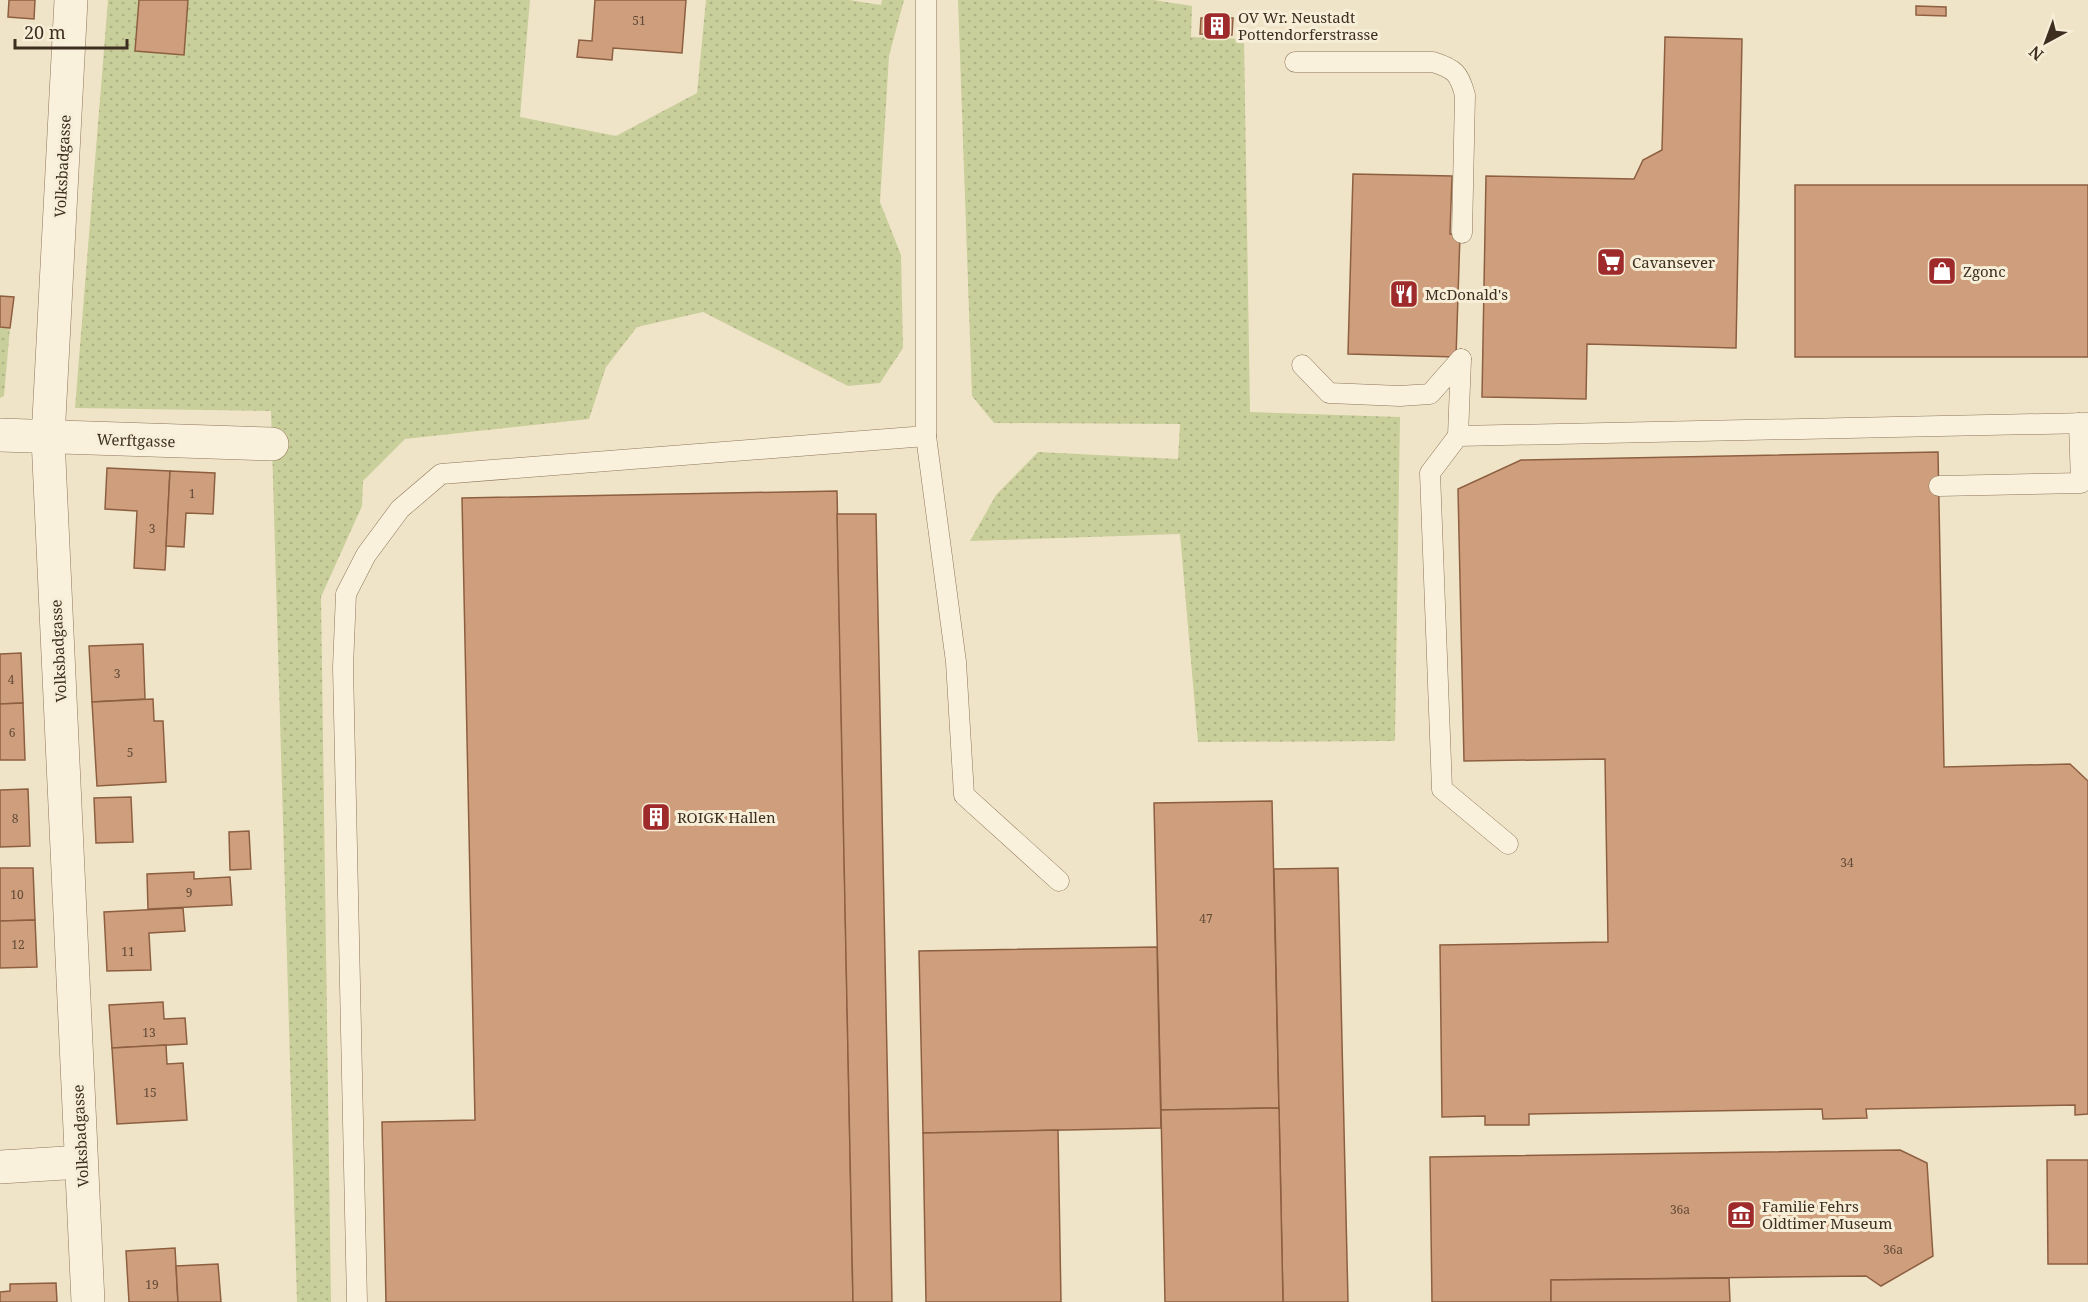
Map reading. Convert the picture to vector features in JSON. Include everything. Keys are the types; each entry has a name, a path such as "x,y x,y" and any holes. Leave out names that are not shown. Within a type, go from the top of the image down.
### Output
{"street":[{"name":"Volksbadgasse","path":"70,0 48,438 88,1302"},
{"name":"Werftgasse","path":"0,435 272,444"},
{"path":"0,1167 81,1162"}],"lane":[{"path":"926,0 926,436 956,662 964,795 1059,882"},
{"path":"1295,62 1433,62 1451,68 1461,80 1465,95 1462,233"},
{"path":"1302,365 1329,393 1400,396 1430,394 1461,359 1458,436 1430,473 1442,789 1508,844"},
{"path":"1458,436 2084,423 2081,483 1939,486"},
{"path":"357,1302 343,667 346,594 366,555 400,509 441,474 926,436"}],"green space":[{"path":"108,0 530,0 520,117 616,136 697,93 706,0 849,0 881,5 882,0 904,0 889,56 880,202 901,255 903,348 880,383 848,386 703,312 637,327 606,367 589,419 405,439 363,481 362,506 321,597 331,1302 297,1302 271,411 75,408"},
{"path":"958,0 1154,0 1192,6 1191,37 1244,39 1250,412 1400,417 1395,741 1198,742 1180,534 970,541 996,495 1038,452 1178,459 1180,424 994,423 972,396"},
{"path":"0,327 10,328 4,396 0,398"}],"building":[{"path":"9,0 35,0 34,19 8,17"},
{"path":"139,0 188,0 184,55 135,51"},
{"path":"595,0 686,0 682,53 613,48 612,60 577,57 579,40 592,41"},
{"path":"1916,6 1946,7 1946,16 1916,15"},
{"name":"OV Wr. Neustadt Pottendorferstrasse","path":"1201,18 1233,18 1232,35 1200,34"},
{"name":"Cavansever","path":"1665,37 1742,39 1736,348 1587,344 1586,399 1482,397 1486,176 1634,179 1643,160 1662,150"},
{"name":"McDonald's","path":"1353,174 1452,176 1450,234 1460,234 1456,357 1348,354"},
{"name":"Zgonc","path":"1795,185 2088,185 2088,357 1795,357"},
{"path":"0,296 14,297 10,328 0,327"},
{"path":"1938,452 1944,767 2070,764 2088,781 2088,1114 2075,1115 2075,1105 1866,1109 1867,1118 1823,1119 1822,1109 1529,1114 1529,1125 1485,1125 1485,1116 1442,1117 1440,945 1608,942 1605,759 1464,761 1458,489 1521,460"},
{"path":"107,468 170,471 165,570 134,568 137,511 105,509"},
{"path":"170,471 215,473 213,514 186,513 184,547 166,546"},
{"name":"ROIGK Hallen","path":"837,491 853,1302 386,1302 382,1122 475,1120 462,498"},
{"path":"837,514 876,514 892,1302 853,1302"},
{"path":"143,644 145,699 92,702 89,646"},
{"path":"21,653 23,703 0,704 0,654"},
{"path":"153,699 154,721 163,721 166,782 97,786 92,702"},
{"path":"23,703 25,760 0,760 0,704"},
{"path":"28,789 30,846 0,847 0,790"},
{"path":"131,797 133,842 96,843 94,798"},
{"path":"1272,801 1279,1108 1161,1110 1154,803"},
{"path":"249,831 251,869 230,870 229,832"},
{"path":"0,868 33,868 35,920 0,921"},
{"path":"1338,868 1348,1302 1283,1302 1274,869"},
{"path":"194,872 194,879 230,877 232,905 148,909 147,874"},
{"path":"183,908 185,931 149,933 151,970 107,971 104,912"},
{"path":"35,920 37,967 0,968 0,921"},
{"path":"1157,947 1161,1128 923,1133 919,951"},
{"path":"163,1002 164,1019 185,1018 187,1044 112,1048 109,1005"},
{"path":"166,1045 167,1064 183,1063 187,1120 117,1124 112,1048"},
{"path":"1279,1108 1283,1302 1165,1302 1161,1110"},
{"path":"1058,1130 1061,1302 926,1302 923,1133"},
{"path":"1900,1150 1927,1163 1933,1256 1881,1286 1866,1276 1551,1280 1551,1302 1432,1302 1430,1157"},
{"path":"2047,1160 2088,1160 2088,1264 2048,1264"},
{"path":"175,1248 178,1302 129,1302 126,1251"},
{"path":"218,1264 221,1302 178,1302 176,1266"},
{"path":"1729,1278 1730,1302 1551,1302 1551,1280"},
{"path":"56,1283 57,1302 0,1302 0,1292 10,1291 10,1284"}],"place":[{"name":"OV Wr. Neustadt Pottendorferstrasse","path":"1217,26"},
{"name":"Cavansever","path":"1611,262"},
{"name":"Zgonc","path":"1942,271"},
{"name":"McDonald's","path":"1404,294"},
{"name":"ROIGK Hallen","path":"656,817"},
{"name":"Familie Fehrs Oldtimer Museum","path":"1741,1215"}]}
